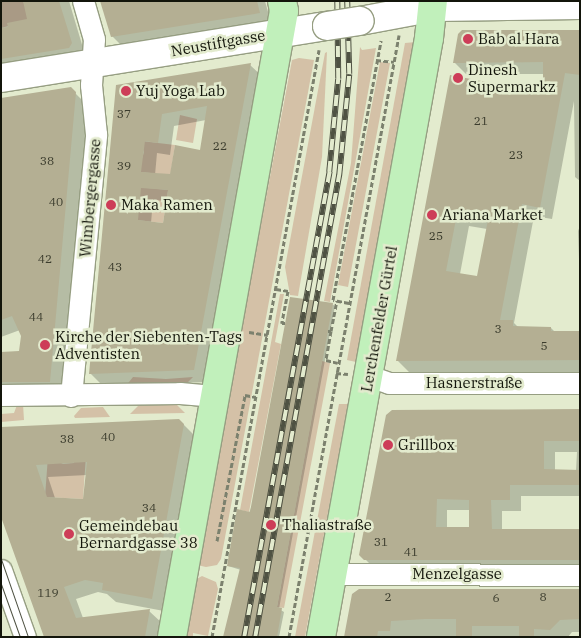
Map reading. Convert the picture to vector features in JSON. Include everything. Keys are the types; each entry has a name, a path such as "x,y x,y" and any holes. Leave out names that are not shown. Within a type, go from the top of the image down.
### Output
{"main road":[{"path":"172,637 213,396 278,33 284,11 282,1"},
{"name":"Neustiftgasse","path":"1,78 360,21 434,4 580,5"},
{"name":"Lerchenfelder Gürtel","path":"321,637 434,4"}],"street":[{"name":"Wimbergergasse","path":"71,396 96,134 91,85 94,39 83,1"},
{"name":"Hasnerstraße","path":"369,376 389,383 580,383"},
{"path":"1,395 71,396 180,393 213,396"},
{"path":"1,570 24,637"},
{"name":"Menzelgasse","path":"333,574 580,574"}],"path":[{"path":"289,637 399,38 379,40 333,300 349,304"},
{"path":"212,637 319,50 312,51"},
{"path":"376,60 394,62"},
{"path":"276,289 288,292 282,322 285,323"},
{"path":"337,301 326,360 338,362"},
{"path":"217,541 245,395 256,397"}],"shaded area":[{"path":"1,1 23,1 31,20 1,28"},
{"path":"416,42 356,362 347,360 405,43"},
{"path":"360,47 362,50 376,48 330,302 324,301 351,163"},
{"path":"327,52 322,157 298,296 290,295 285,267 325,53"},
{"path":"299,58 314,60 221,559 217,565 206,567 197,565 292,60"},
{"path":"380,62 390,63 348,287 338,285"},
{"path":"180,115 197,119 193,143 176,140"},
{"path":"141,141 175,145 163,223 137,220 138,187 168,190 170,175 141,172 139,168 144,152"},
{"path":"280,294 284,294 275,342 281,344 249,512 240,510"},
{"path":"322,361 330,363 284,608 277,607"},
{"path":"133,377 166,379 193,377 181,389 121,392"},
{"path":"172,400 185,413 130,414 143,401"},
{"path":"23,404 24,420 1,422 1,414 14,413 17,405"},
{"path":"339,404 348,404 305,637 295,637"},
{"path":"103,407 110,417 75,418 74,416 81,408"},
{"path":"74,455 86,455 83,499 45,497 48,456 63,464 74,463"},
{"path":"202,576 216,582 218,589 208,636 193,633 193,637 185,637 195,580"}],"building":[{"path":"23,1 59,1 72,43 69,48 1,59 1,28 8,27 7,23 27,19"},
{"path":"100,1 257,1 260,13 111,37"},
{"path":"462,30 580,30 580,75 565,73 540,208 522,204 500,320 513,320 513,326 551,327 551,331 580,331 580,360 396,361 450,75 543,93 543,62 453,63 458,34","holes":["457,214 488,220 477,276 446,271"]},
{"path":"251,63 194,370 89,374 116,85","holes":["207,106 200,150 175,145 170,174 141,172 145,141 158,143 162,114","141,188 168,190 163,223 138,220"]},
{"path":"71,87 76,92 50,382 1,382 1,352 19,351 21,336 12,316 1,320 1,98"},
{"path":"290,297 333,303 277,607 282,608 277,637 223,637 240,568 227,566 237,509 250,512"},
{"path":"580,409 580,441 544,441 544,469 580,470 580,485 510,485 510,500 491,500 492,529 580,529 580,560 364,560 359,555 386,415 392,410","holes":["437,499 469,500 469,527 436,527"]},
{"path":"179,419 184,424 152,599 102,590 103,583 85,580 64,587 76,618 150,609 145,637 44,637 1,517 1,427","holes":["87,462 83,499 47,497 36,465"]},
{"path":"359,589 580,589 580,619 560,620 550,630 534,629 534,637 519,637 519,626 472,626 472,637 456,637 456,619 425,619 391,621 390,631 378,631 377,637 344,637 352,594"}],"tram line":[{"path":"1,559 28,637"},
{"path":"1,584 20,637"}],"railway":[{"path":"244,637 329,172 338,79 337,1"},
{"path":"255,637 339,175 349,74 347,1"}],"place":[{"name":"Bab al Hara","path":"468,39"},
{"name":"Dinesh Supermarkz","path":"458,78"},
{"name":"Yuj Yoga Lab","path":"126,91"},
{"name":"Maka Ramen","path":"111,205"},
{"name":"Ariana Market","path":"432,215"},
{"name":"Kirche der Siebenten-Tags Adventisten","path":"45,345"},
{"name":"Grillbox","path":"388,445"},
{"name":"Thaliastraße","path":"271,525"},
{"name":"Gemeindebau Bernardgasse 38","path":"69,534"}]}
